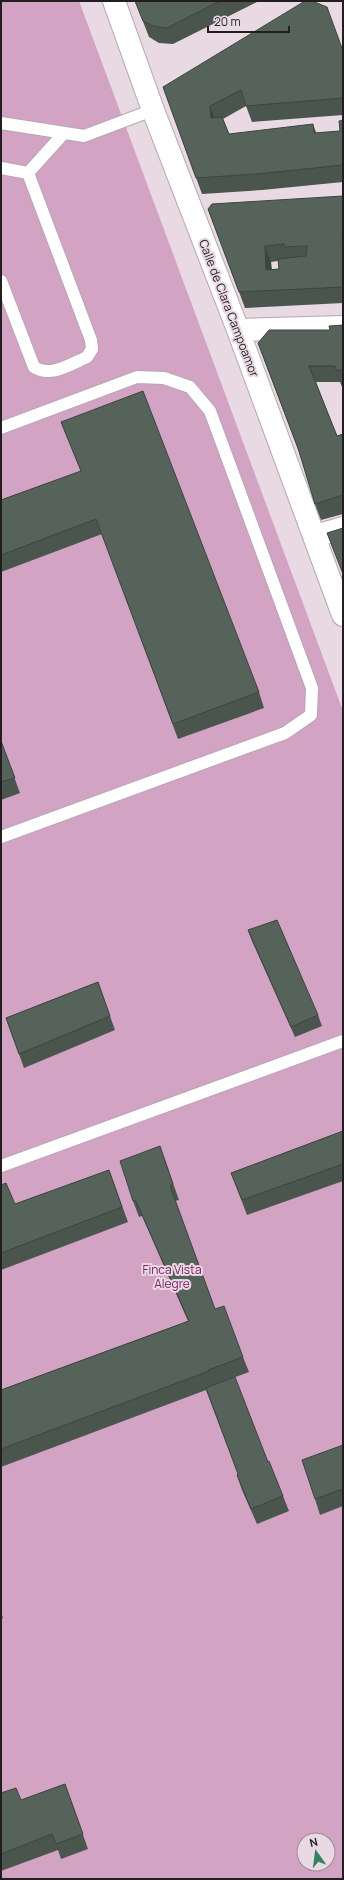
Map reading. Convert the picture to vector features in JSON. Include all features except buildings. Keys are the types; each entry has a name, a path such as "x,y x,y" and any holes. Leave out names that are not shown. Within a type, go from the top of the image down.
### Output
{"street":[{"name":"Calle de Clara Campoamor","path":"114,1 150,103 238,330 343,615"},
{"path":"150,103 167,86"},
{"path":"190,206 213,205"},
{"path":"238,330 343,327"},
{"path":"315,536 343,528"}],"lane":[{"path":"1,123 84,136 150,103"},
{"path":"28,172 64,133"},
{"path":"1,168 28,172"},
{"path":"1,281 34,366 41,371 50,372 88,358 92,349 91,340 28,172"},
{"path":"1,428 137,377 164,378 190,387 210,411 312,688 311,715 285,733 1,837"},
{"path":"1,1166 343,1041"}],"green space":[{"name":"Finca Vista Alegre","path":"1,1 79,1 343,711 343,1879 1,1879"}]}
